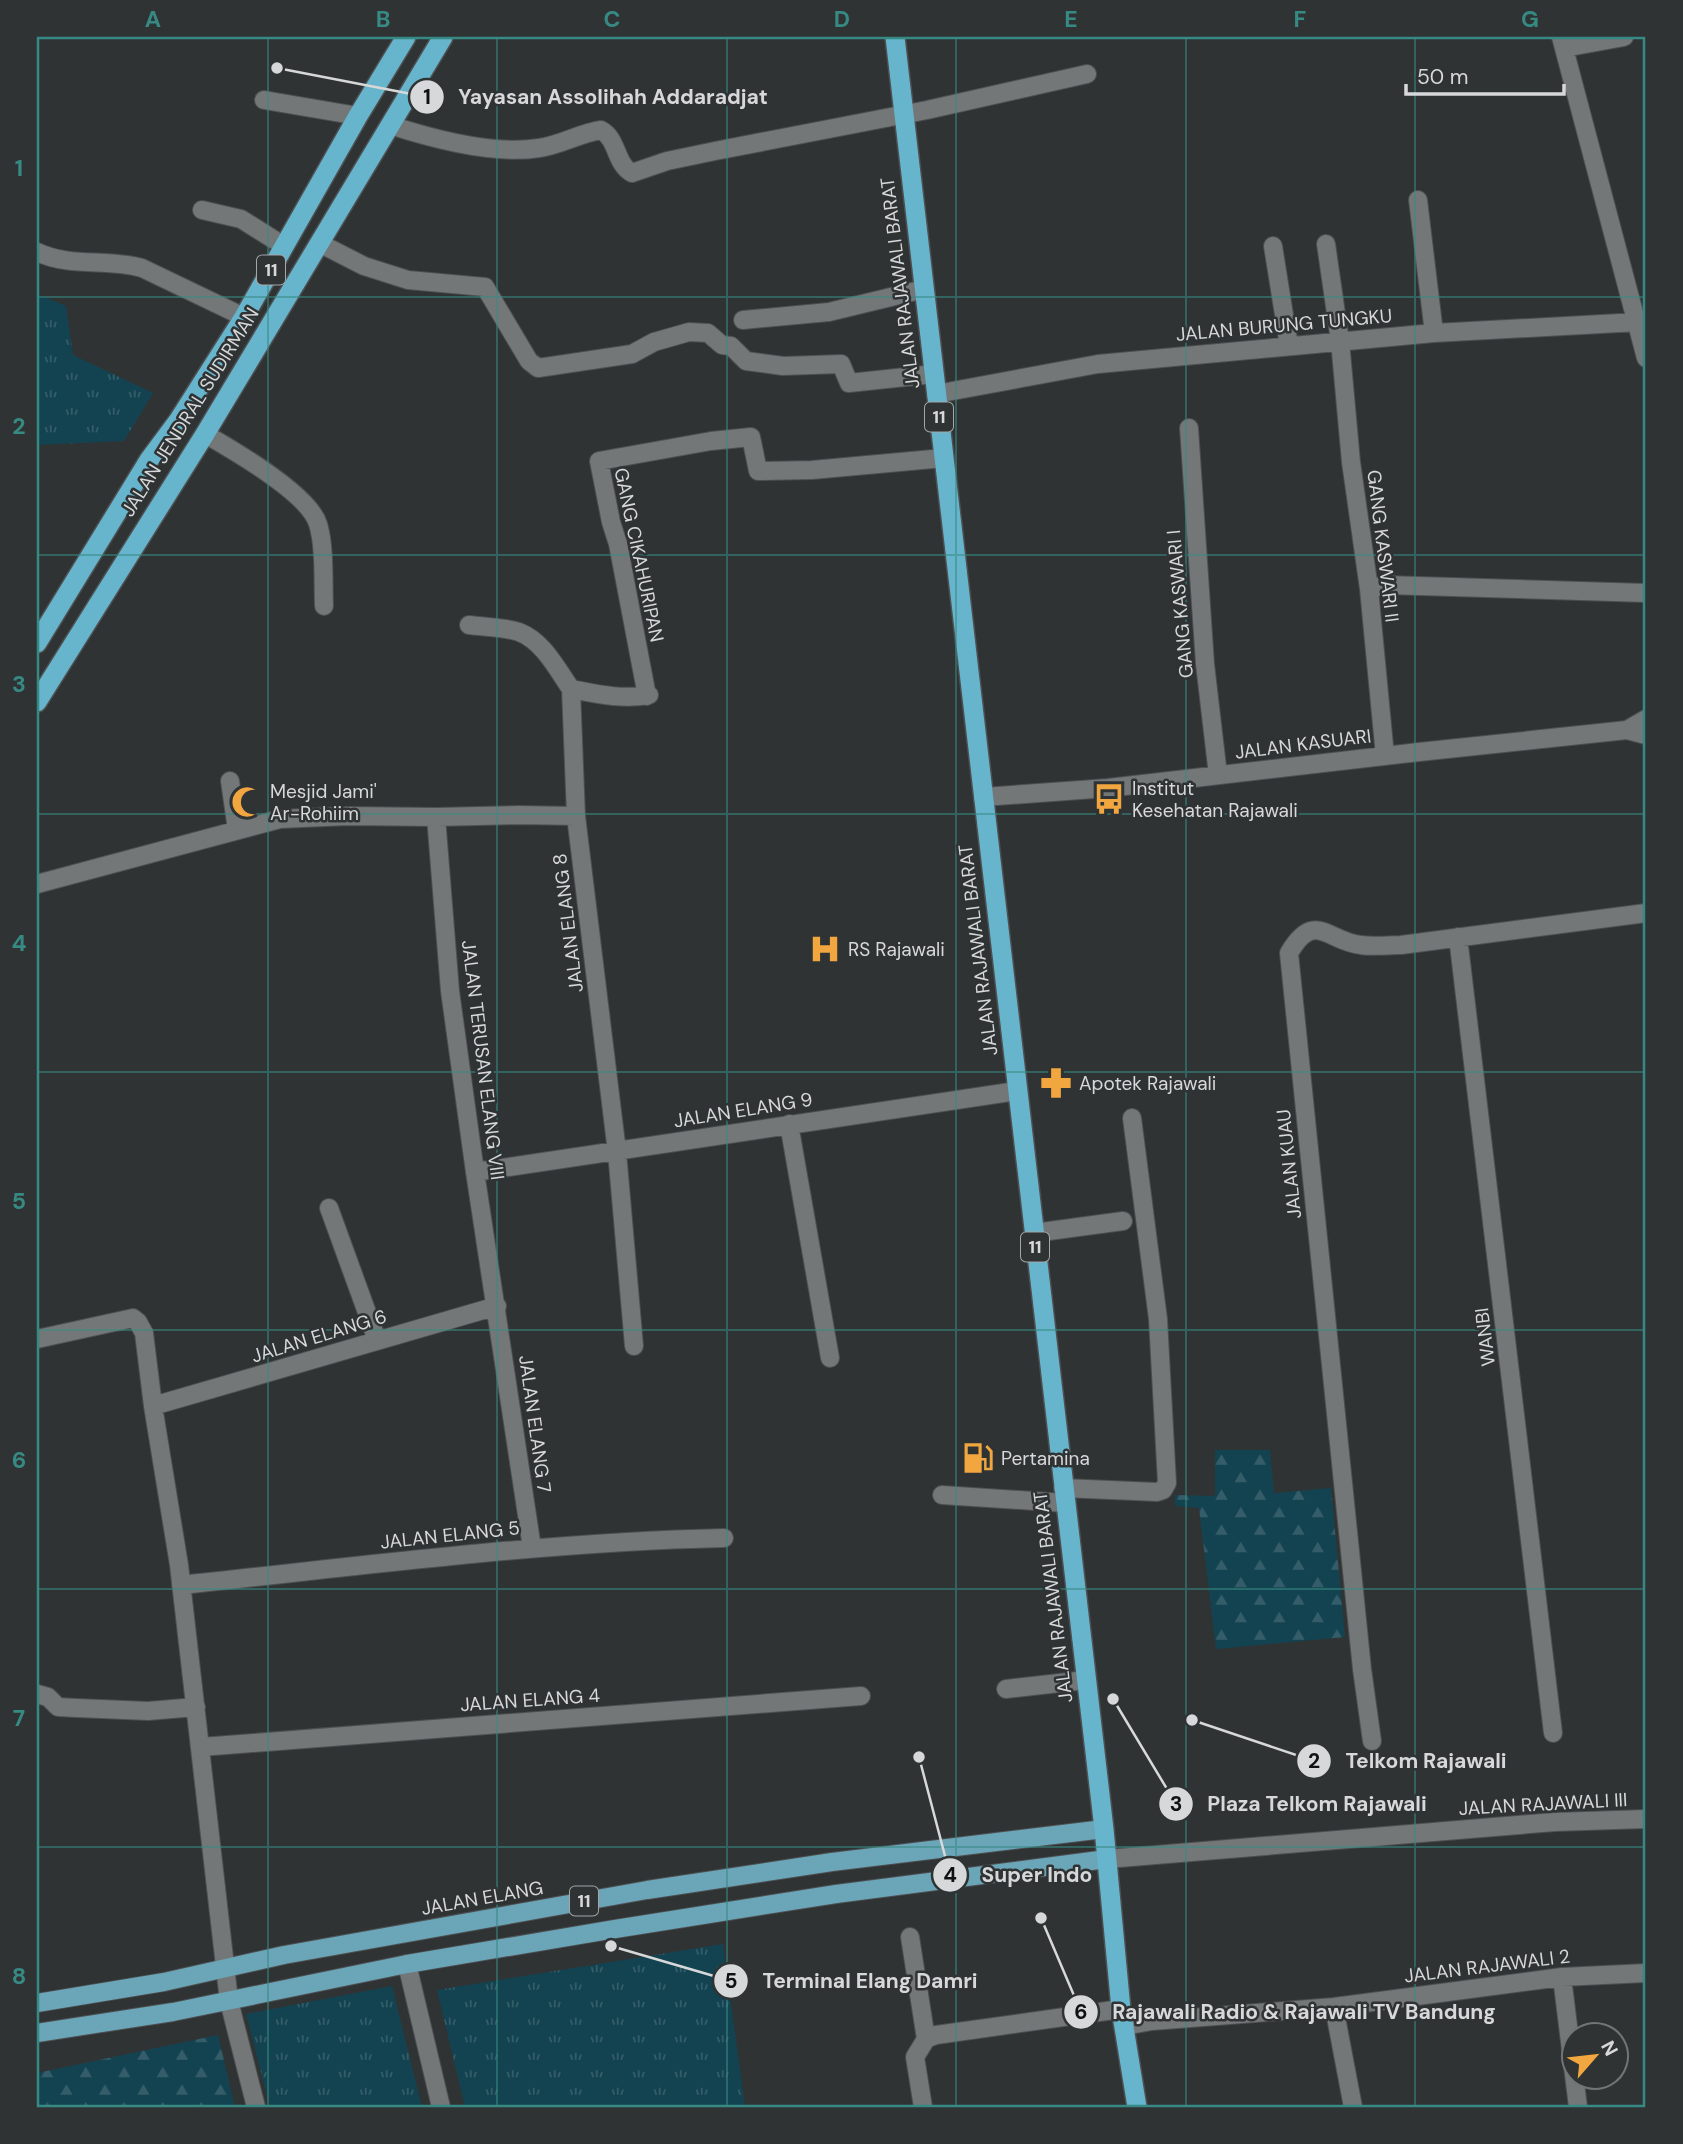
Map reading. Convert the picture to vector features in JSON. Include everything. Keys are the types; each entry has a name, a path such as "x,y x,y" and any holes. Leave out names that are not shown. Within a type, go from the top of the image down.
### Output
{"highway":[{"name":"JALAN JENDRAL SUDIRMAN","path":"37,643 149,460 178,421 244,317 406,37"},
{"name":"JALAN JENDRAL SUDIRMAN","path":"37,702 321,244 443,37"},
{"name":"JALAN RAJAWALI BARAT","path":"895,37 1104,1829 1122,2018 1137,2107"},
{"path":"358,116 390,125"},
{"path":"178,421 205,434"},
{"path":"95,546 122,563"}],"main road":[{"name":"JALAN ELANG","path":"37,2003 164,1982 284,1955 647,1889 832,1862 1104,1829"},
{"name":"11","path":"37,2032 173,2012 407,1964 836,1894 1107,1859"}],"street":[{"path":"1624,37 1562,42 1646,358"},
{"path":"390,125 451,140 516,150 560,144 601,130 611,138 627,170 632,173 667,161 904,115 1087,74"},
{"path":"264,100 358,116"},
{"path":"1418,200 1434,333"},
{"path":"202,210 241,219 284,246"},
{"path":"321,244 365,266 408,280 485,287 529,361 538,368 632,354 654,342 689,332 708,333 722,345 731,346 746,361 783,366 841,364 849,383 934,374"},
{"name":"GANG KASWARI II","path":"1326,244 1369,589 1385,756"},
{"path":"1273,246 1289,346"},
{"path":"37,252 65,262 130,264 244,317"},
{"path":"743,320 830,312 924,289"},
{"name":"JALAN BURUNG TUNGKU","path":"936,394 1098,364 1434,333 1638,322"},
{"name":"GANG KASWARI I","path":"1189,428 1205,664 1218,775"},
{"path":"205,434 292,492 312,513 318,525 324,606"},
{"name":"GANG CIKAHURIPAN","path":"571,689 616,697 648,695 599,461 711,441 751,437 758,471 811,470 944,458"},
{"path":"1369,589 1386,586 1646,593"},
{"path":"469,625 519,632 532,640 546,654 571,689"},
{"name":"JALAN ELANG 8","path":"571,689 576,816 617,1152 634,1346"},
{"name":"JALAN KASUARI","path":"1627,730 1646,719"},
{"name":"JALAN KASUARI","path":"983,797 1108,788 1627,730 1646,735"},
{"path":"230,781 237,830"},
{"path":"37,884 280,819 348,816 576,816"},
{"name":"JALAN TERUSAN ELANG VIII","path":"436,817 450,991 496,1306"},
{"name":"JALAN KUAU","path":"1372,1741 1362,1669 1289,953 1298,938 1321,930 1360,945 1401,945 1646,913"},
{"name":"WANBI","path":"1458,937 1553,1732"},
{"name":"JALAN ELANG 9","path":"475,1172 1017,1091"},
{"path":"942,1495 1064,1496 1157,1492 1163,1490 1167,1483 1158,1320 1132,1118"},
{"path":"789,1124 830,1358"},
{"path":"329,1208 377,1340"},
{"path":"1034,1233 1123,1221"},
{"name":"JALAN ELANG 6","path":"153,1406 496,1306"},
{"name":"JALAN ELANG 7","path":"496,1306 532,1548"},
{"path":"37,1339 133,1318 144,1333 181,1585 224,1970 229,2001 256,2107"},
{"name":"JALAN ELANG 5","path":"181,1585 532,1548 657,1539 724,1538"},
{"path":"1006,1689 1086,1680"},
{"path":"37,1695 48,1697 58,1707 148,1711 196,1707"},
{"name":"JALAN ELANG 4","path":"201,1747 861,1696"},
{"name":"JALAN RAJAWALI III","path":"1107,1859 1555,1822 1646,1819"},
{"path":"910,1937 926,2039 915,2057 923,2107"},
{"path":"407,1964 441,2107"},
{"name":"JALAN RAJAWALI 2","path":"926,2039 936,2035 1122,2018 1152,2021 1334,2007 1562,1977 1646,1973"},
{"path":"1562,1977 1578,2107"},
{"path":"1334,2007 1353,2107"}],"green space":[{"path":"37,294 66,306 73,355 153,393 124,441 37,445"},
{"path":"1215,1450 1270,1450 1274,1493 1331,1488 1345,1637 1216,1649 1199,1508 1175,1506 1175,1495 1215,1496"},
{"path":"723,1944 745,2107 465,2107 437,1990"},
{"path":"392,1986 422,2107 270,2107 246,2014"},
{"path":"218,2035 235,2107 37,2107 37,2073"}],"place":[{"name":"Yayasan Assolihah Addaradjat","path":"277,68"},
{"name":"Institut Kesehatan Rajawali","path":"1109,799"},
{"name":"Mesjid Jami' Ar-Rohiim","path":"247,802"},
{"name":"RS Rajawali","path":"825,949"},
{"name":"Apotek Rajawali","path":"1056,1083"},
{"name":"Pertamina","path":"978,1458"},
{"name":"Plaza Telkom Rajawali","path":"1113,1699"},
{"name":"Telkom Rajawali","path":"1192,1720"},
{"name":"Super Indo","path":"919,1757"},
{"name":"Rajawali Radio & Rajawali TV Bandung","path":"1041,1918"},
{"name":"Terminal Elang Damri","path":"611,1946"}]}
